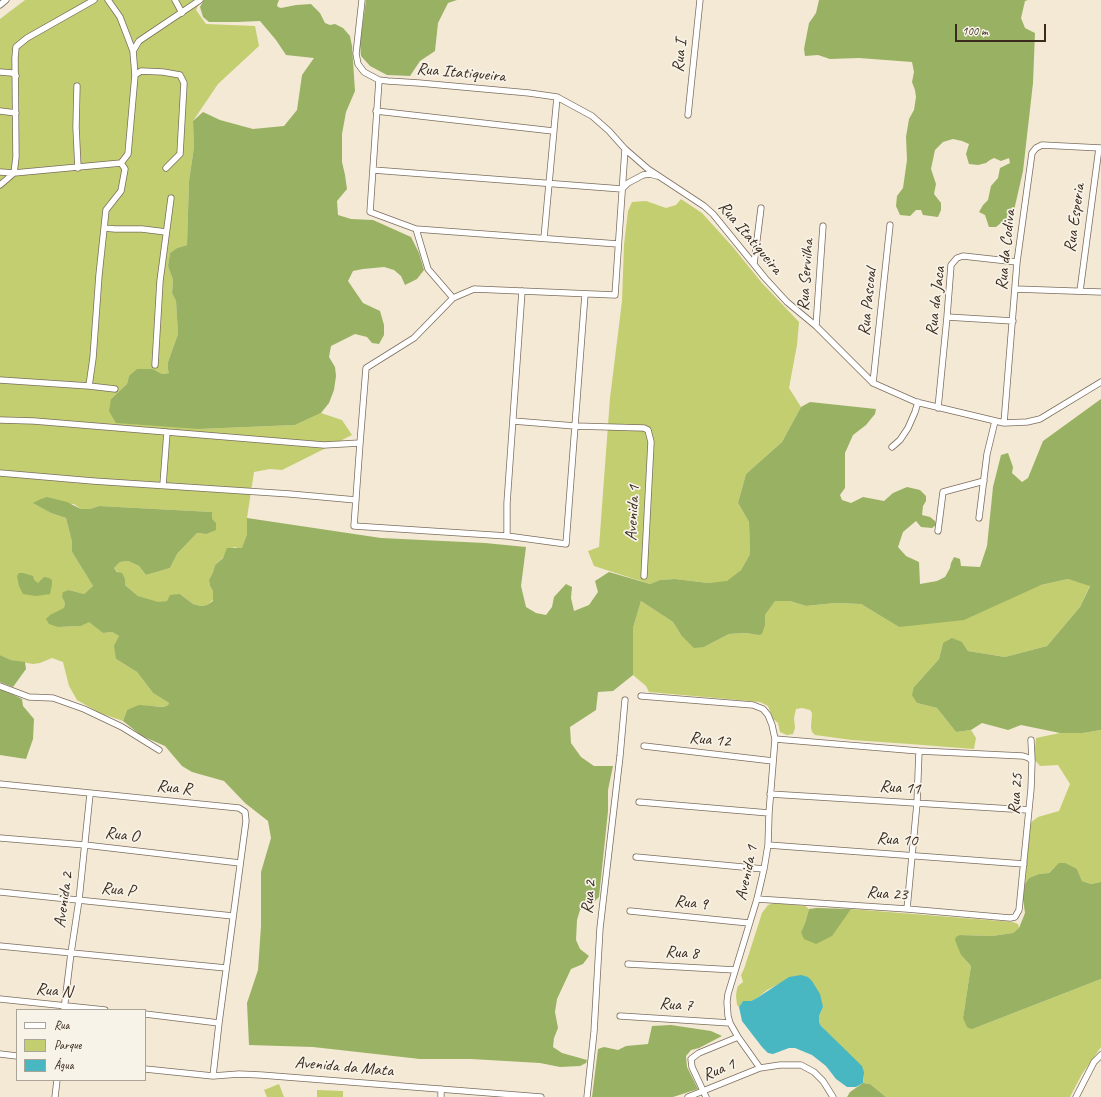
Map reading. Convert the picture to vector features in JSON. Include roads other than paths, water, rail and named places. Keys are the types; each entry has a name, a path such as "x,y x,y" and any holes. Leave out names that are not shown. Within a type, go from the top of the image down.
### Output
{"street":[{"path":"0,5 6,0"},
{"path":"0,185 14,174 16,157 16,47 20,42 94,0"},
{"path":"0,172 14,174 122,162 128,154 135,75 133,51 120,17 108,0"},
{"path":"175,0 182,12"},
{"path":"133,51 139,40 200,0"},
{"name":"Rua Itatiqueira","path":"362,0 356,54 358,64 364,72 379,80 529,92 557,97 592,116 609,131 625,149 667,182 700,202 713,214 765,278 787,302 816,326 873,383 918,402 1004,423 1027,422 1040,419 1101,382"},
{"name":"Rua I","path":"688,115 700,0"},
{"path":"135,75 141,71 163,72 180,76 184,83 180,154 166,168"},
{"path":"0,72 16,76"},
{"path":"379,80 370,212 416,230 618,244"},
{"path":"77,86 76,128 78,168"},
{"path":"544,238 557,97"},
{"path":"0,111 16,113"},
{"path":"376,111 553,131"},
{"name":"Rua da Codiva","path":"1004,423 1017,262 1030,159 1034,150 1042,145 1100,148"},
{"name":"Rua Esperia","path":"1080,291 1100,148"},
{"path":"585,294 566,544 507,536 354,526 366,368 414,338 453,298 474,289 615,295 625,149"},
{"path":"89,386 93,358 99,275 106,210 121,191 125,169 122,162"},
{"path":"373,170 622,189 628,183 643,175 650,174 659,176 667,182"},
{"path":"155,365 158,309 171,198"},
{"path":"754,264 760,208"},
{"name":"Rua Pascoal","path":"873,383 890,225"},
{"name":"Rua Servilha","path":"816,326 823,226"},
{"path":"104,228 115,230 142,229 166,232"},
{"path":"416,230 428,269 453,298"},
{"name":"Rua da Jaca","path":"938,408 948,317 951,265 957,258 963,256 1017,262"},
{"path":"1015,289 1101,292"},
{"path":"507,536 507,503 522,291"},
{"path":"948,317 1013,321"},
{"path":"0,380 115,389"},
{"path":"892,447 900,440 908,428 918,402"},
{"path":"0,420 34,421 324,445 360,444"},
{"name":"Avenida 1","path":"513,421 575,426 644,428 648,430 650,434 651,451 644,576"},
{"path":"979,518 987,454 995,421"},
{"path":"163,485 167,432"},
{"path":"0,472 93,481 283,493 356,500"},
{"path":"938,531 943,492 984,481"},
{"path":"0,686 29,697 53,698 84,709 122,727 159,750"},
{"name":"Avenida 1","path":"641,696 753,705 763,709 768,715 772,725 775,739 770,794 768,846 757,900 735,970 727,1002 730,1023 738,1038 760,1068"},
{"name":"Rua 2","path":"587,1097 594,1032 600,928 625,700"},
{"name":"Rua 25","path":"775,739 919,751 1023,756 1029,758 1032,761 1031,790 1019,910 1015,918"},
{"path":"1032,740 1032,761"},
{"name":"Rua 12","path":"644,746 773,761"},
{"path":"907,909 917,803 919,751"},
{"name":"Rua R","path":"0,784 239,808 245,812 246,821 240,863"},
{"name":"Avenida 2","path":"65,1008 70,953 79,900 90,794"},
{"name":"Rua 11","path":"770,794 1028,810"},
{"path":"639,802 769,813"},
{"name":"Rua O","path":"0,838 85,845 240,863"},
{"name":"Rua 10","path":"768,846 1024,864"},
{"path":"636,857 764,869"},
{"path":"213,1076 240,863"},
{"name":"Rua P","path":"0,892 233,916"},
{"name":"Rua 23","path":"757,900 907,909 1015,918"},
{"name":"Rua 9","path":"630,911 749,923"},
{"path":"0,946 226,968"},
{"name":"Rua 8","path":"628,964 735,970"},
{"name":"Rua N","path":"0,999 65,1008 85,1009"},
{"path":"146,1014 219,1023"},
{"name":"Rua 7","path":"620,1016 730,1023"},
{"path":"705,1094 692,1067 691,1059 699,1053 738,1038"},
{"path":"0,1054 16,1056"},
{"path":"1076,1097 1094,1062 1101,1055"},
{"path":"760,1068 780,1065 801,1065 814,1072 823,1081 833,1097"},
{"name":"Rua 1","path":"688,1097 705,1094 760,1068"},
{"name":"Avenida da Mata","path":"146,1069 213,1076 239,1074 261,1075 541,1097"},
{"path":"55,1097 57,1081"},
{"path":"441,1089 441,1097"},
{"path":"449,1097 450,1090"}],"water":[{"path":"801,975 808,977 812,981 820,994 823,1007 819,1016 821,1026 862,1066 864,1072 863,1083 856,1087 847,1087 836,1079 826,1066 812,1055 795,1048 789,1048 773,1054 768,1053 742,1021 739,1007 743,1001 751,1001 789,977"}]}
